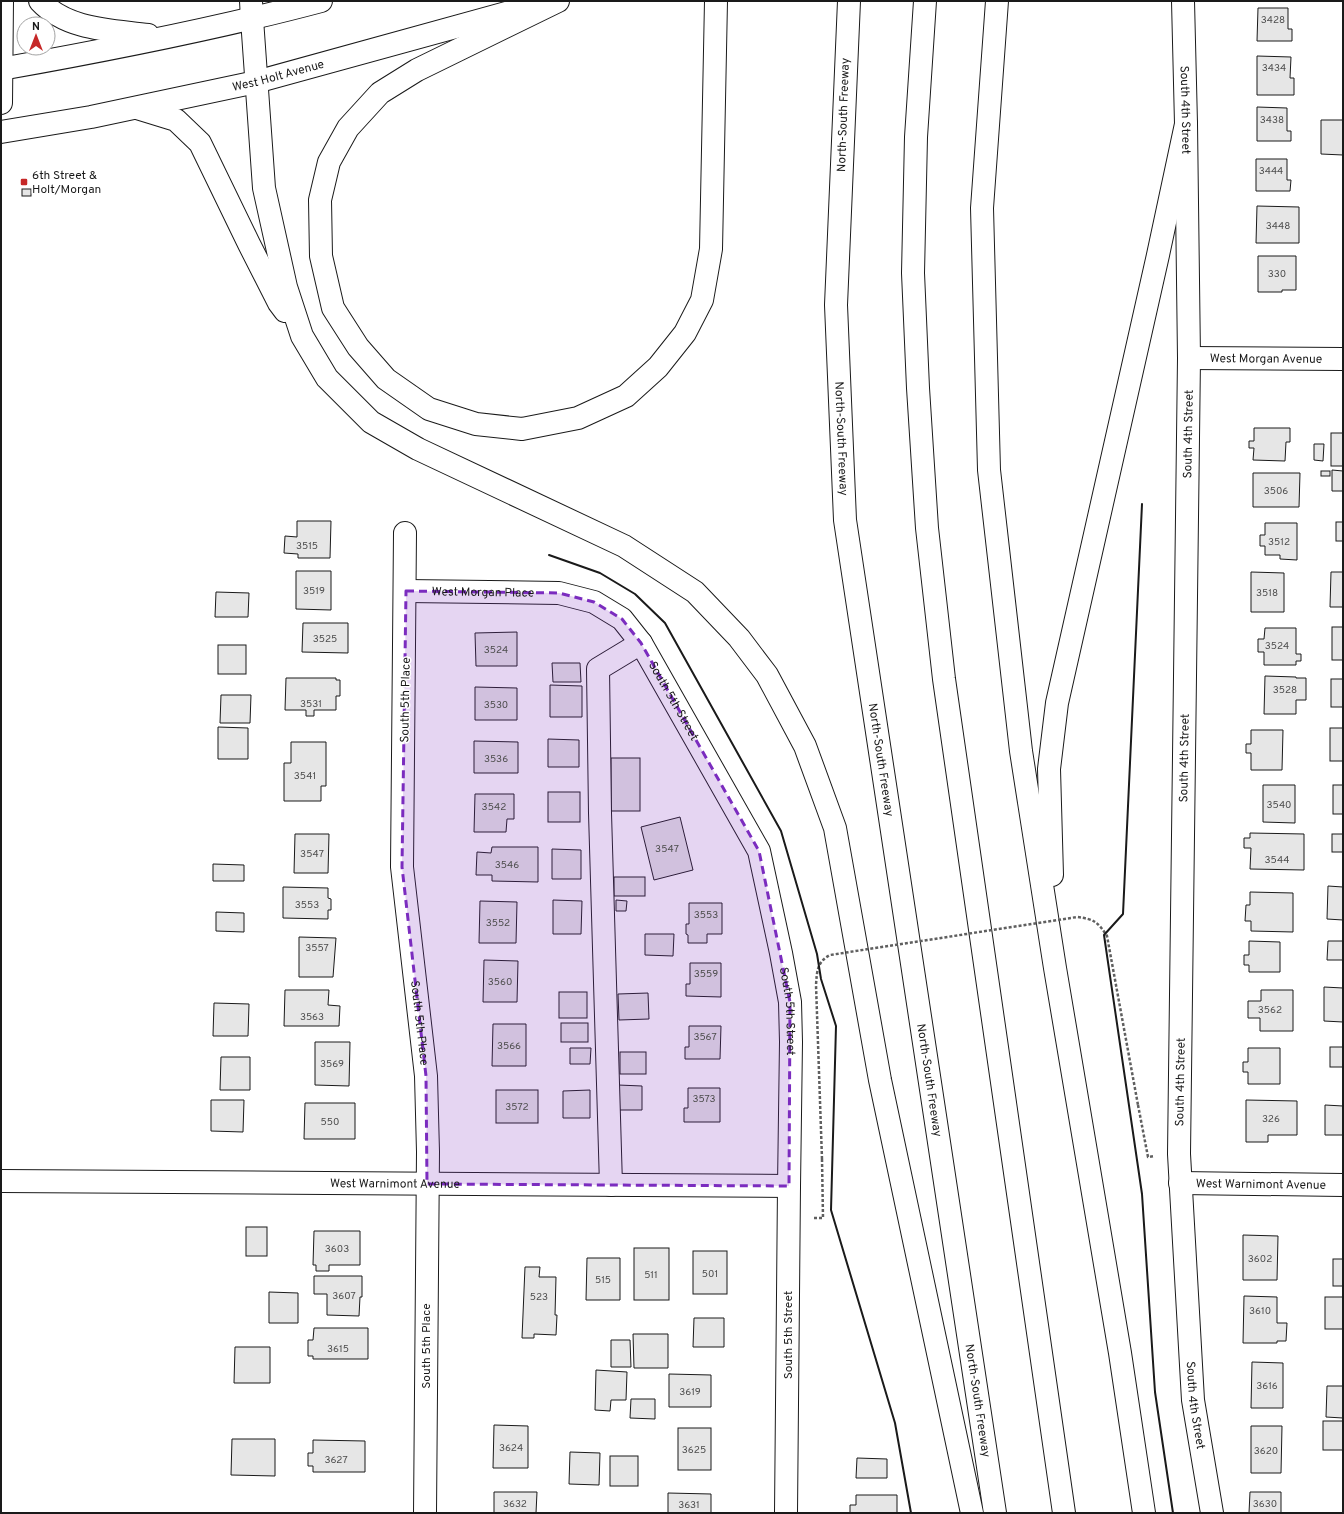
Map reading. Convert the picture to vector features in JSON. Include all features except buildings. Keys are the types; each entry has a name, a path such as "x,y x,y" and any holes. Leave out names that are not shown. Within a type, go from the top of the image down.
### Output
{"main road":[{"path":"1,103 2,1"},
{"path":"40,1 45,6 67,20 96,28 167,37"},
{"path":"1,69 167,37 252,10 321,1"},
{"name":"West Holt Avenue","path":"1,132 137,108 256,82 551,1"},
{"path":"558,1 416,70 380,93 348,128 329,162 320,200 321,256 333,308 358,347 386,379 429,409 476,424 522,429 578,418 626,396 658,367 685,333 702,300 711,248 716,1"},
{"path":"925,1 916,137 913,273 918,388 927,528 944,679 1064,1513"},
{"path":"997,1 982,208 989,470 1021,751 1055,968 1120,1353 1144,1513"},
{"name":"South 4th Street","path":"1183,1 1189,358 1180,1183 1193,1400 1212,1513"},
{"path":"252,10 264,188 286,287 302,336"},
{"name":"North-South Freeway","path":"848,11 836,305 845,520 995,1513"},
{"path":"137,108 176,120 200,143 279,303 302,336 327,378 371,422 418,449 624,546 637,554 695,592 739,638 767,675 805,746 835,828 880,1080 972,1513"},
{"path":"1055,968 1049,769 1057,703 1186,124"},
{"name":"West Morgan Avenue","path":"1189,358 1343,360"},
{"name":"South 5th Place","path":"406,533 402,867 426,1076 428,1152 425,1513"},
{"name":"West Morgan Place","path":"406,591 559,593"},
{"name":"South 5th Street","path":"559,593 600,605 622,619 641,643 759,851 790,1002 791,1042 786,1513"},
{"path":"611,1185 600,813 598,669 641,643"},
{"name":"West Warnimont Avenue","path":"1,1181 789,1186"},
{"name":"West Warnimont Avenue","path":"1180,1183 1343,1185"}],"path":[{"path":"808,1218 823,1218 816,971 818,964 830,954 1077,917 1088,918 1100,924 1107,936 1148,1157 1160,1156"}],"highlighted area":[{"path":"406,591 559,593 594,602 622,619 641,643 759,851 790,1002 789,1186 427,1184 426,1076 402,867"}],"wall":[{"path":"1142,504 1123,914 1104,935 1142,1194 1155,1392 1173,1513"},
{"path":"549,555 600,573 635,594 665,623 781,831 817,954 821,979 836,1026 831,1210 895,1423 911,1513"}],"place":[{"name":"6th Street & Holt/Morgan","path":"24,182"}]}
